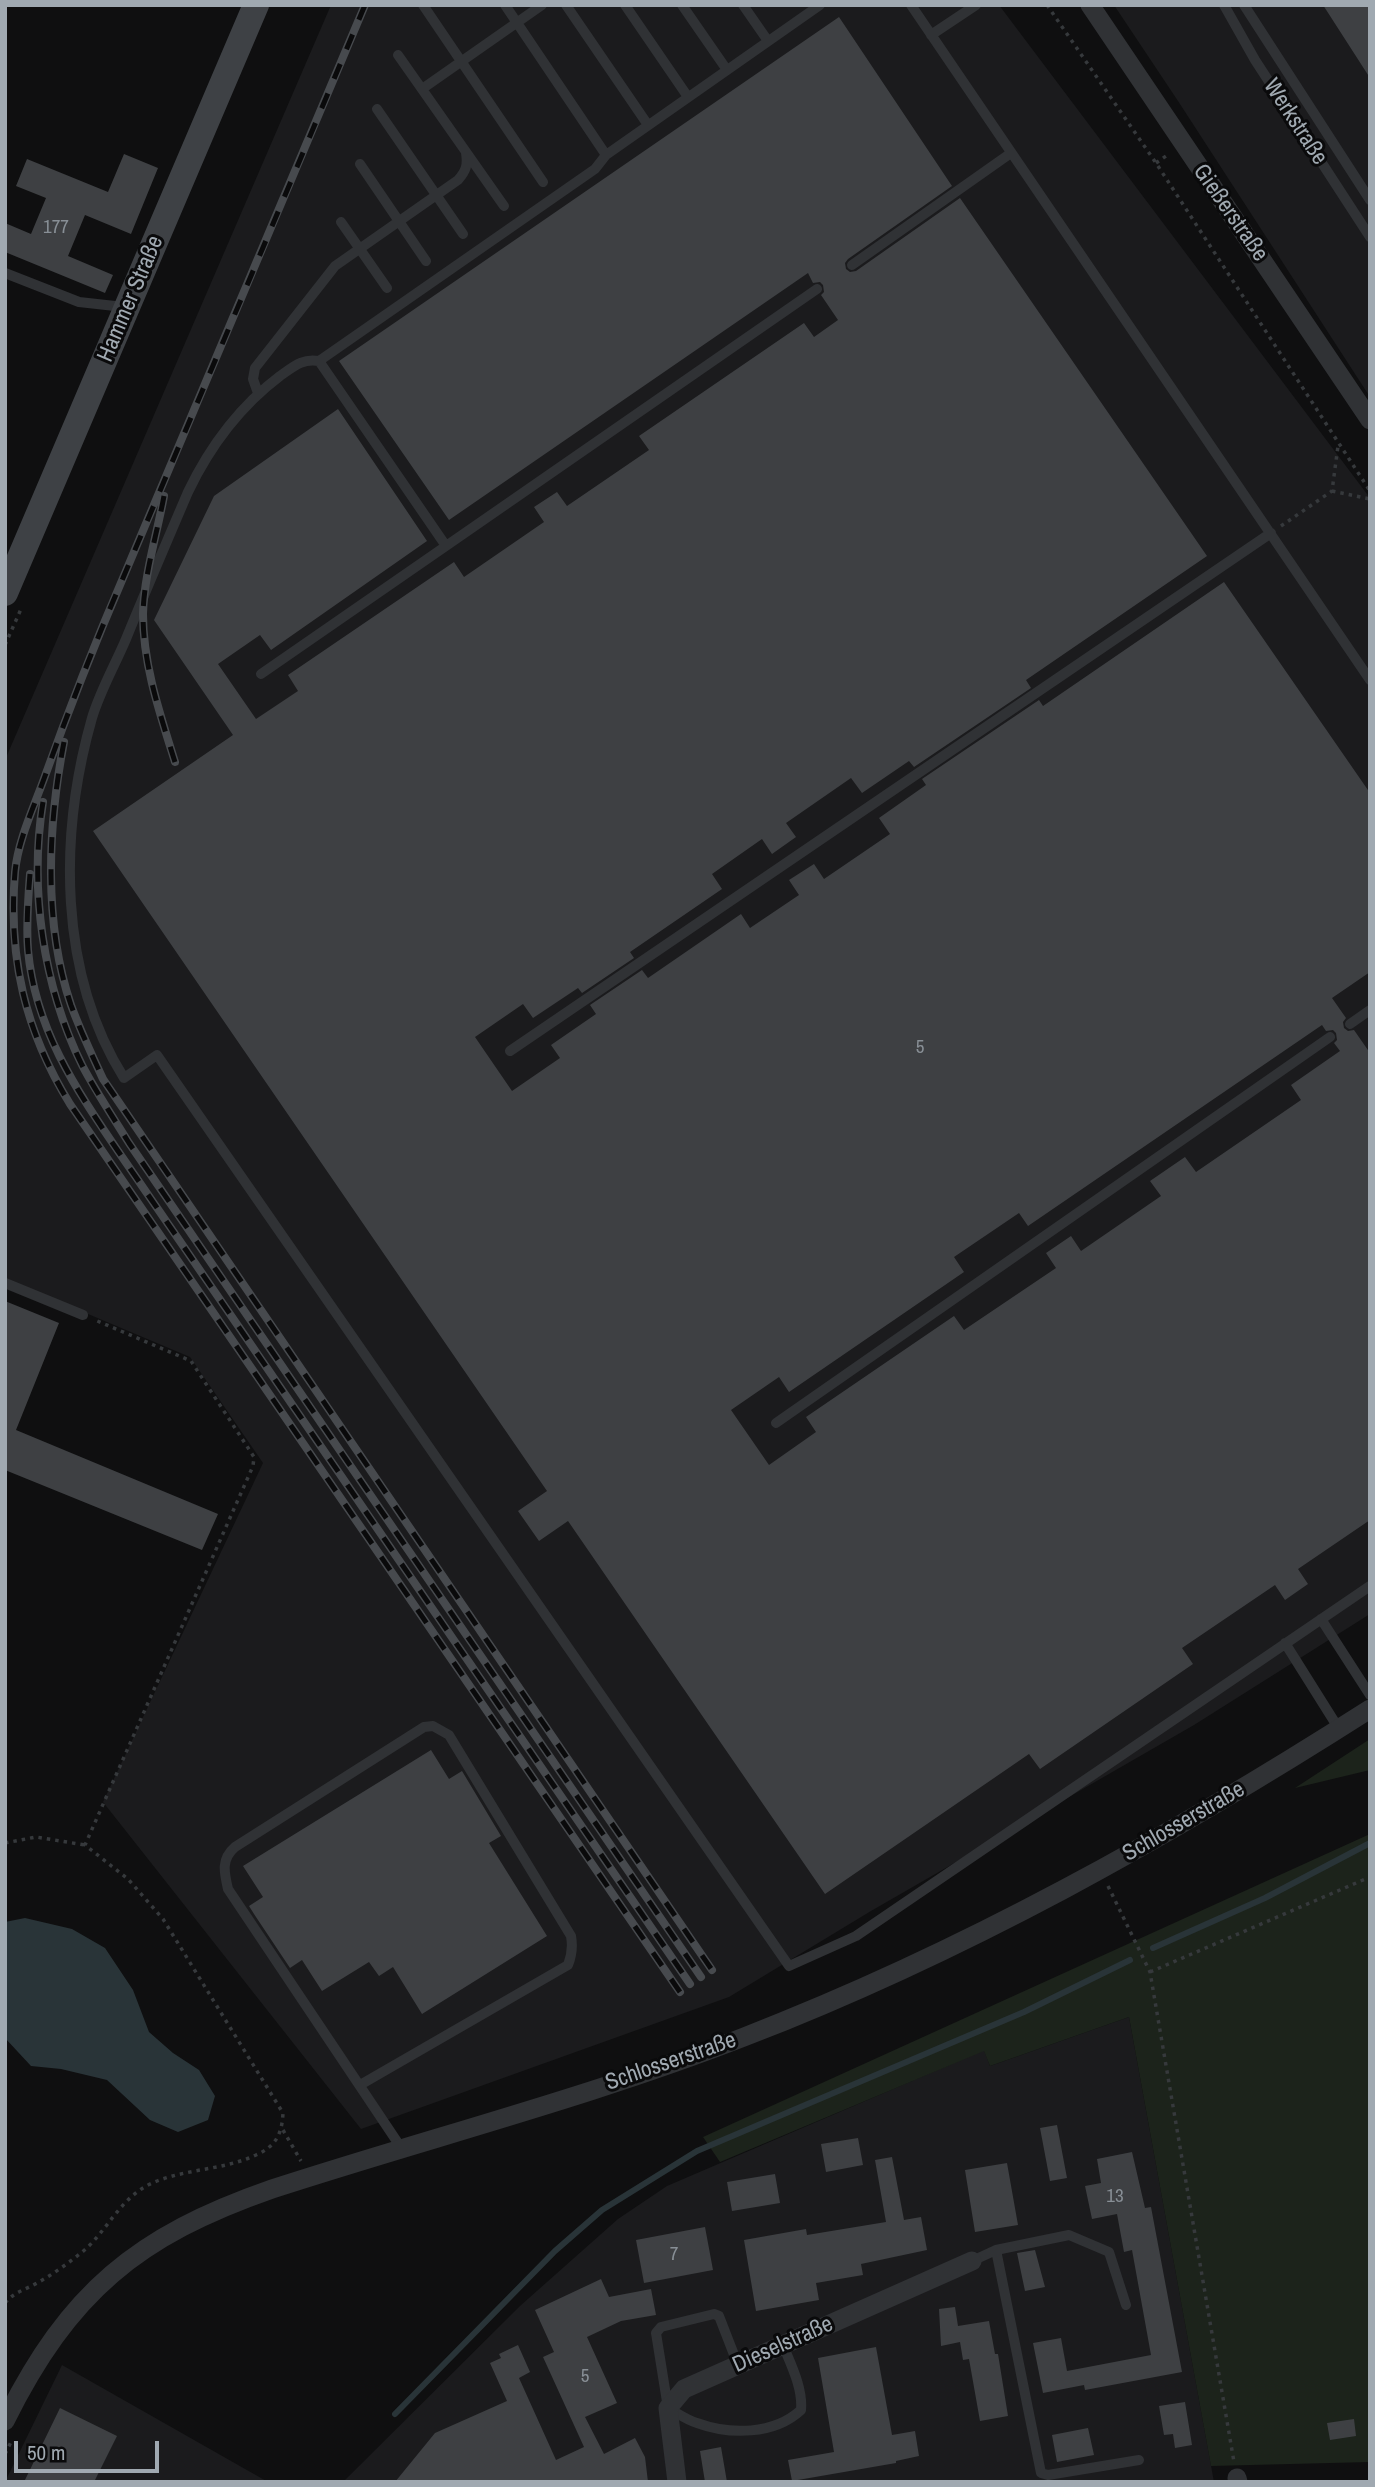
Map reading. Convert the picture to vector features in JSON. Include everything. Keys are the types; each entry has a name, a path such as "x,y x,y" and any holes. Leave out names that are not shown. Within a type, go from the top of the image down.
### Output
{"main road":[{"name":"Hammer Straße","path":"5,593 256,5"}],"street":[{"name":"Gießerstraße","path":"1090,5 1367,409"},
{"name":"Schlosserstraße","path":"5,2420 39,2358 61,2326 91,2293 122,2264 191,2221 229,2204 310,2177 660,2068 745,2037 855,1991 969,1939 1119,1860 1370,1709"},
{"name":"Dieselstraße","path":"668,2408 684,2389 972,2261"},
{"path":"668,2408 677,2482"}],"lane":[{"path":"423,5 543,181"},
{"path":"505,5 606,155"},
{"path":"422,89 542,5"},
{"path":"566,5 648,125"},
{"path":"625,5 688,97"},
{"path":"682,5 727,71"},
{"path":"743,5 768,41"},
{"path":"820,5 807,9 727,71 606,155 595,169 319,361 302,361 258,393 220,436 202,463 188,492 93,715 76,785 70,855 74,927 82,975 94,1016 107,1049 124,1078 157,1055 789,1966 856,1936 1370,1586"},
{"path":"911,5 1370,680"},
{"path":"931,35 976,5"},
{"name":"Werkstraße","path":"1224,5 1255,60 1370,237"},
{"path":"1244,5 1370,200"},
{"path":"398,55 504,206"},
{"path":"377,108 463,234"},
{"path":"258,393 253,379 255,368 335,265 465,173 468,164 466,153"},
{"path":"852,265 1012,153"},
{"path":"360,163 426,261"},
{"path":"341,222 387,288"},
{"path":"5,273 79,302 128,307"},
{"path":"261,674 817,289"},
{"path":"319,361 446,546"},
{"path":"510,1051 1271,533"},
{"path":"1350,1024 1370,1010"},
{"path":"776,1423 1330,1037"},
{"path":"5,1283 83,1315"},
{"path":"1321,1619 1370,1695"},
{"path":"1285,1643 1339,1729"},
{"path":"359,2085 568,1965 571,1959 571,1936 449,1735 433,1726 424,1727 235,1847 229,1852 222,1868 229,1889 359,2085 402,2148"},
{"path":"972,2261 996,2250 1069,2235 1109,2252 1126,2305"},
{"path":"996,2250 1041,2473 1048,2475 1139,2460"},
{"path":"738,2365 719,2316 713,2314 662,2327 656,2333 668,2408 695,2423 720,2430 744,2431 768,2427 791,2419 801,2410 802,2401 783,2345"}],"path":[{"path":"1047,5 1156,163 1370,491"},
{"path":"1332,491 1338,444"},
{"path":"1271,533 1332,491 1370,499"},
{"path":"83,1315 191,1361 254,1457 253,1466 85,1845"},
{"path":"5,1843 36,1837 85,1845 128,1879 163,1919 283,2113 283,2130 310,2177"},
{"path":"1150,1972 1370,1877"},
{"path":"1108,1886 1150,1972 1238,2480"},
{"path":"5,2302 84,2250 127,2201 146,2186 171,2176 257,2155 283,2130"}],"shaded area":[{"path":"331,5 999,5 1370,498 1370,1614 1194,1725 871,1911 729,1997 361,2129 103,1802 263,1463 190,1357 5,1279 5,760"},
{"path":"1114,5 1370,5 1370,397 1178,101"},
{"path":"1370,1739 1370,1770 1295,1788"},
{"path":"1370,1834 1370,2462 1211,2466 1129,2017 990,2066 984,2051 720,2162 703,2137"},
{"path":"25,1918 72,1929 105,1948 133,1990 149,2032 173,2053 199,2070 215,2096 208,2120 178,2132 150,2120 107,2080 61,2069 31,2066 5,2038 5,1922"},
{"path":"1129,2017 1214,2482 343,2482 520,2306 618,2219 667,2186 984,2050 990,2066"},
{"path":"62,2365 268,2482 5,2482"}],"building":[{"path":"1323,5 1370,5 1370,78"},
{"path":"839,17 952,186 848,259 845,263 846,269 850,272 856,271 960,198 1207,556 1026,680 1031,688 914,767 909,761 862,793 851,778 786,823 796,837 772,854 762,839 712,874 722,889 630,952 634,958 582,993 578,988 533,1018 523,1004 475,1037 512,1091 560,1058 551,1045 596,1014 590,1005 642,970 648,978 741,914 750,928 799,895 789,880 814,864 824,879 890,834 879,818 926,785 922,779 1039,700 1043,706 1224,582 1370,793 1370,972 1332,998 1346,1018 1343,1022 1344,1028 1348,1031 1354,1030 1370,1053 1370,1520 1298,1569 1308,1584 1285,1600 1275,1585 1182,1648 1193,1664 1040,1769 1029,1754 825,1894 568,1521 539,1541 518,1511 547,1491 93,831 233,735 154,620 214,496 338,409 427,541 271,650 260,635 218,664 256,719 298,691 288,675 454,562 464,577 544,522 534,507 557,492 567,506 649,450 639,436 804,323 814,337 838,320 821,295 824,292 823,285 820,282 813,283 808,273 449,520 339,361","holes":["1322,1025 1326,1031 1333,1030 1336,1033 1337,1040 1334,1043 1340,1051 1291,1085 1301,1100 1196,1172 1185,1157 1150,1181 1161,1196 1081,1251 1071,1236 1046,1253 1056,1268 964,1330 954,1316 806,1417 816,1432 769,1465 731,1410 779,1377 789,1392 964,1272 954,1257 1019,1213 1028,1226"]},
{"path":"124,154 158,168 131,234 85,215 68,256 113,275 105,293 5,252 5,223 31,234 46,198 16,186 27,159 108,192"},
{"path":"5,1301 59,1323 16,1430 218,1514 202,1550 5,1470"},
{"path":"431,1750 449,1779 462,1771 501,1836 489,1843 547,1936 422,2014 393,1967 379,1976 369,1962 322,1991 302,1960 290,1968 254,1914 249,1906 263,1897 243,1866"},
{"path":"1057,2125 1067,2178 1050,2181 1040,2128"},
{"path":"858,2138 863,2165 826,2172 821,2144"},
{"path":"1132,2152 1145,2208 1151,2207 1182,2372 1085,2390 1084,2385 1043,2393 1033,2343 1061,2338 1067,2371 1151,2355 1132,2250 1124,2252 1117,2214 1092,2219 1085,2186 1101,2183 1097,2159"},
{"path":"892,2157 904,2220 921,2217 927,2250 861,2264 863,2275 816,2283 819,2300 756,2311 744,2240 806,2229 807,2235 886,2222 875,2160"},
{"path":"1007,2163 1018,2225 975,2232 965,2170"},
{"path":"775,2174 780,2203 732,2211 727,2182"},
{"path":"705,2227 713,2270 644,2283 636,2240"},
{"path":"1035,2250 1045,2287 1025,2291 1017,2253"},
{"path":"601,2279 609,2297 651,2289 656,2315 621,2321 587,2337 617,2403 585,2417 604,2454 635,2438 645,2457 648,2482 395,2482 435,2433 507,2401 490,2363 501,2358 499,2354 518,2345 530,2372 519,2378 556,2460 584,2447 543,2357 554,2352 535,2310"},
{"path":"955,2307 958,2326 989,2321 995,2354 998,2354 1008,2416 980,2421 969,2359 963,2360 960,2342 941,2346 939,2309"},
{"path":"876,2347 892,2435 915,2431 919,2456 896,2463 792,2481 788,2460 834,2452 818,2358"},
{"path":"1185,2402 1192,2445 1175,2448 1173,2434 1164,2435 1159,2406"},
{"path":"60,2408 117,2436 94,2482 24,2482"},
{"path":"1354,2419 1356,2436 1330,2440 1327,2423"},
{"path":"1088,2428 1094,2455 1057,2462 1052,2435"},
{"path":"721,2447 727,2482 705,2482 700,2451"}],"waterway":[{"path":"1153,1948 1265,1898 1370,1843"},
{"path":"395,2414 555,2251 602,2210 697,2151 1024,2012 1130,1960"}],"railway":[{"path":"365,5 102,627 27,824 15,872 14,934 17,964 23,993 41,1049 70,1104 680,1992"},
{"path":"164,496 151,555 143,614 153,689 175,762"},
{"path":"64,742 54,807 52,908 62,974 71,1005 103,1079 712,1970"},
{"path":"43,802 38,869 43,936 57,1003 87,1075 129,1143 701,1977"},
{"path":"30,874 27,931 32,978 48,1031 72,1080 690,1984"}]}
